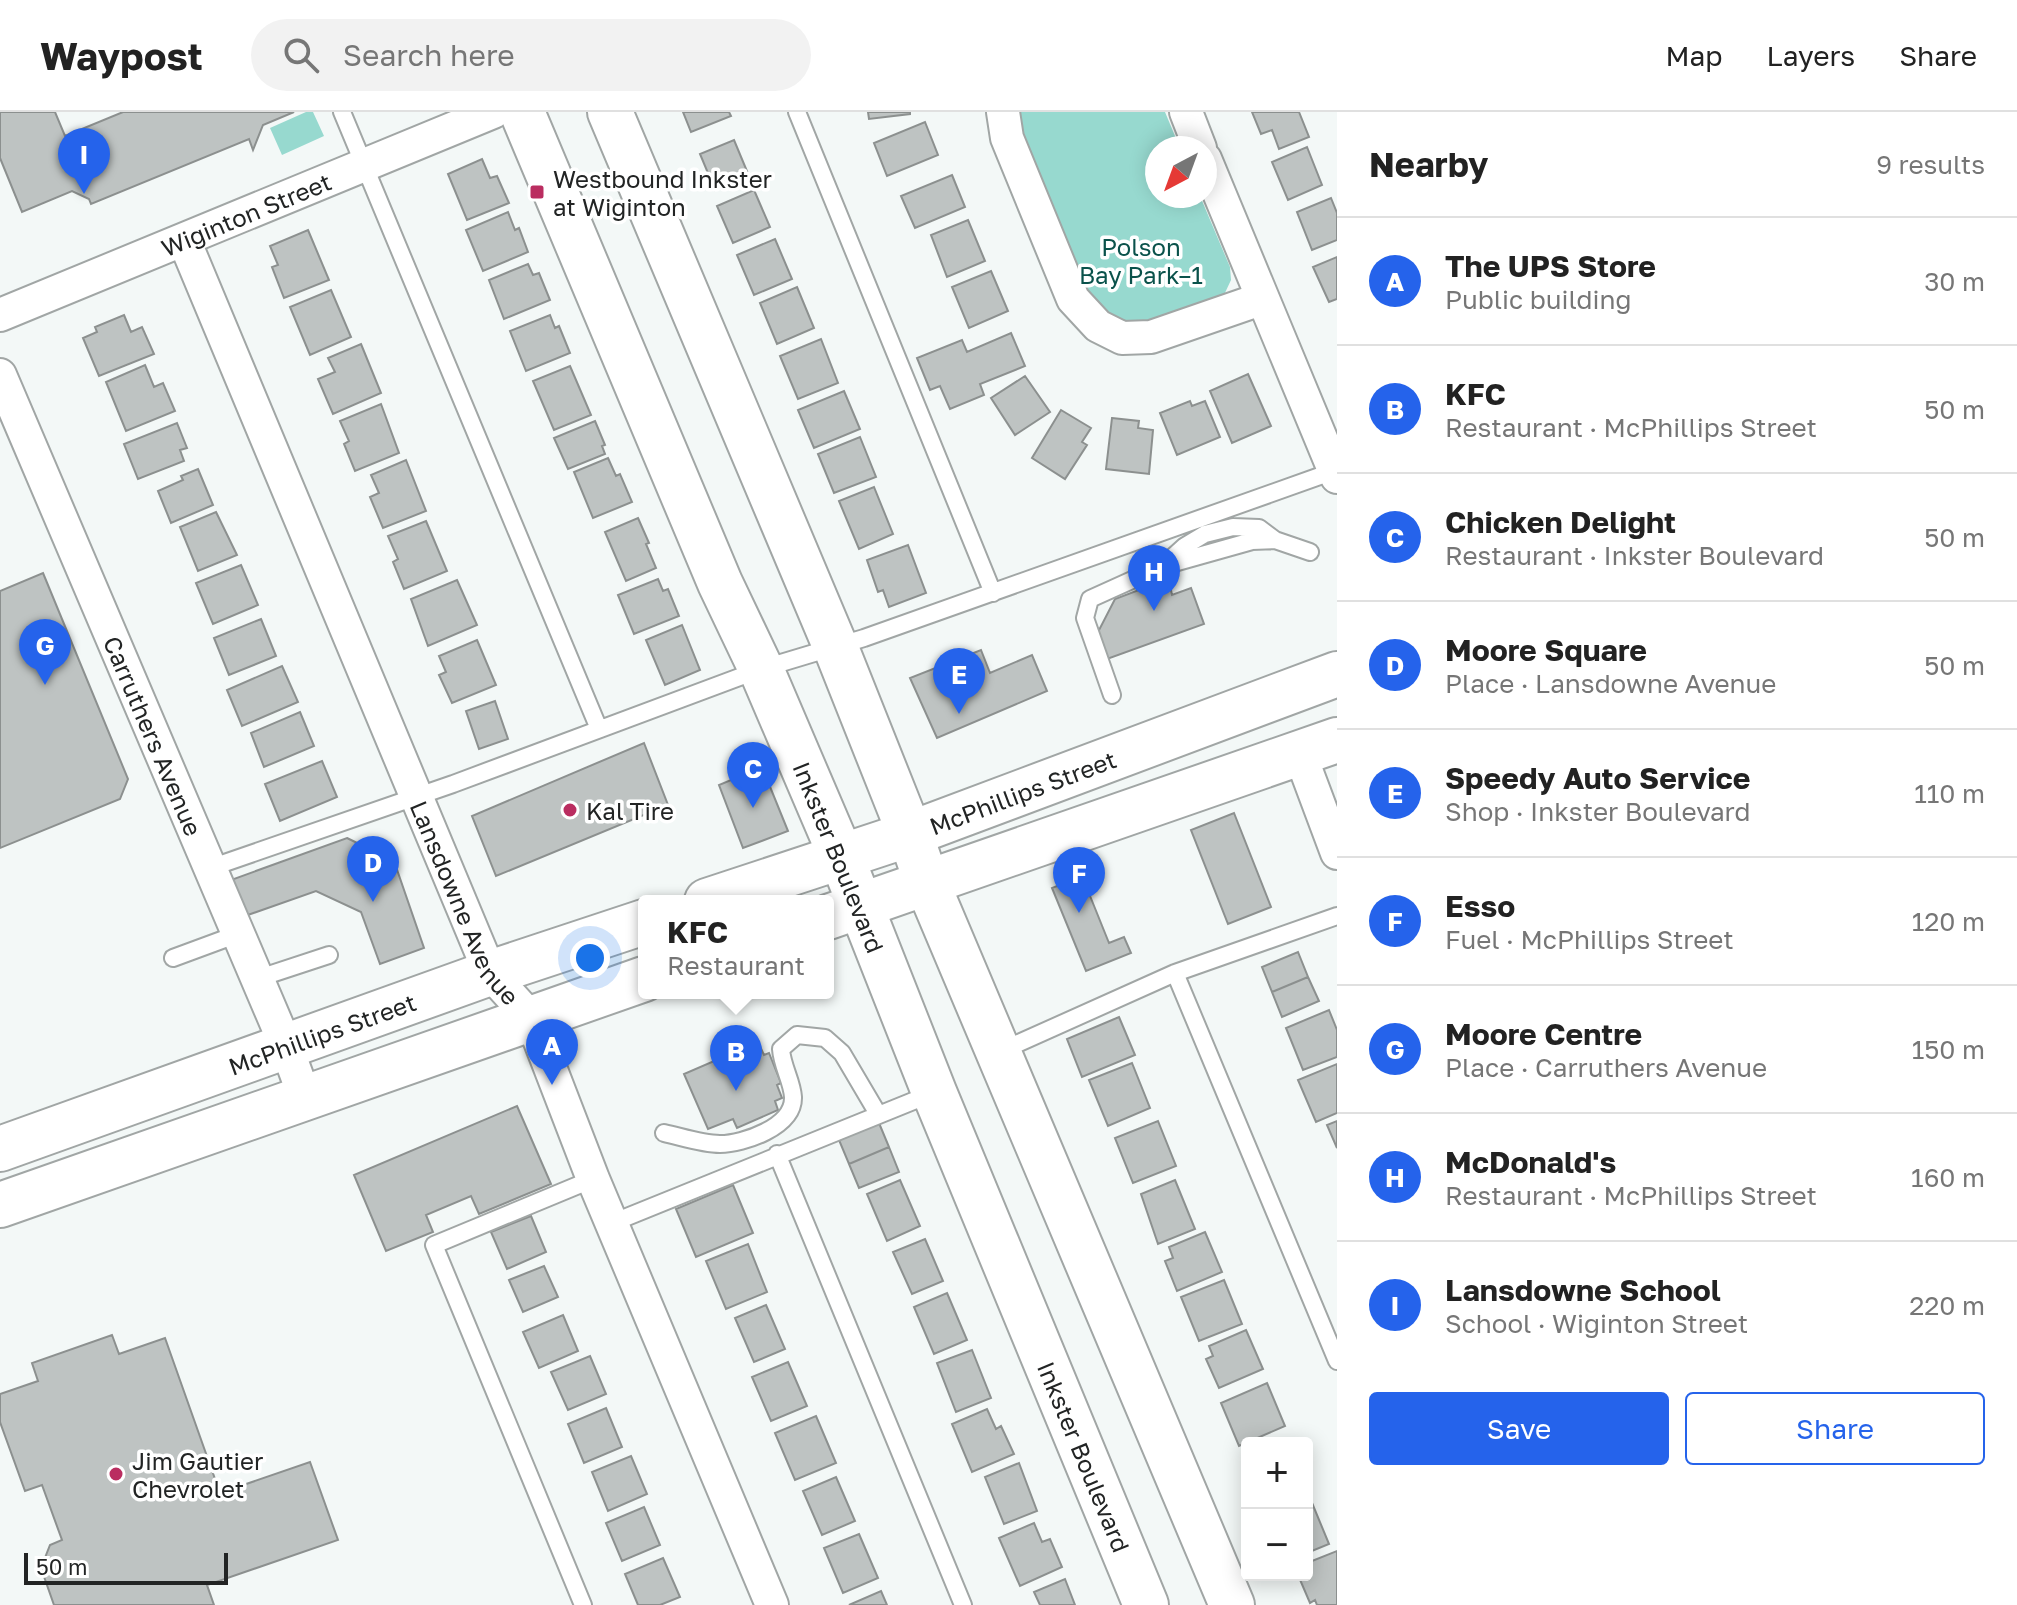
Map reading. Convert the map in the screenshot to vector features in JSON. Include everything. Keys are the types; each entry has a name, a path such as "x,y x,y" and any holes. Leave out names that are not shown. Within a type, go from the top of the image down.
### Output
{"main road":[{"name":"Inkster Boulevard","path":"522,112 720,583 761,669 841,856 844,912 934,1092 1146,1605"},
{"path":"610,112 836,648 927,883 1232,1605"},
{"name":"McPhillips Street","path":"725,895 910,834 1337,674"},
{"path":"844,912 1318,747"},
{"name":"McPhillips Street","path":"0,1149 490,973 638,924"},
{"path":"0,1205 638,981"}],"street":[{"name":"Wiginton Street","path":"0,315 493,112"},
{"path":"1003,112 1007,138 1073,299 1098,326 1122,338 1151,337 1261,299"},
{"path":"1186,112 1195,136"},
{"path":"1217,189 1336,474"},
{"name":"Lansdowne Avenue","path":"184,240 490,973 531,1018 593,1179 772,1605"},
{"name":"Carruthers Avenue","path":"0,375 286,1046 305,1098"},
{"path":"1318,747 1337,853"}],"lane":[{"path":"342,112 599,729"},
{"path":"797,112 993,593"},
{"path":"210,868 418,796 761,669 836,648 1336,474"},
{"path":"1112,695 1085,618 1090,599 1163,566 1236,544 1275,540 1310,552"},
{"path":"998,1053 1175,973 1337,916"},
{"path":"173,958 238,934"},
{"path":"256,979 329,955"},
{"path":"1175,973 1337,1361"},
{"path":"664,1133 718,1144 737,1142 778,1124 788,1113 793,1098 782,1064 781,1049 797,1035 825,1038 842,1053 878,1114"},
{"path":"612,1223 934,1092"},
{"path":"777,1154 963,1605"},
{"path":"583,1605 434,1245 593,1179"}],"green space":[{"path":"306,112 313,112 324,136 282,155 270,128"},
{"name":"Polson Bay Park–1","path":"1019,112 1165,112 1175,136 1145,136 1145,208 1205,208 1230,267 1231,280 1224,295 1153,324 1118,323 1093,306 1019,129"}],"building":[{"path":"0,112 55,112 65,136 123,112 294,112 263,125 253,150 249,139 91,204 89,199 72,191 22,212 0,158"},
{"path":"683,112 729,112 731,116 691,132"},
{"path":"868,112 910,112 910,114 869,119"},
{"path":"1252,112 1299,112 1309,137 1279,149 1272,130 1261,134"},
{"path":"925,122 938,155 887,176 874,143"},
{"path":"734,140 749,176 715,190 700,154"},
{"path":"1307,147 1322,185 1288,200 1272,162"},
{"path":"482,159 490,178 497,176 509,203 467,220 448,174"},
{"path":"952,175 965,207 915,228 901,196"},
{"path":"754,190 770,227 733,243 717,206"},
{"path":"1331,198 1337,213 1337,240 1312,250 1297,212"},
{"path":"508,212 515,230 519,228 528,252 483,271 466,230"},
{"path":"968,220 985,261 947,277 931,235"},
{"path":"308,230 329,280 284,298 272,267 278,265 270,246"},
{"path":"775,239 792,279 754,295 737,255"},
{"path":"1337,257 1337,299 1329,302 1313,267"},
{"path":"528,264 533,275 539,273 550,300 504,319 489,280"},
{"path":"991,271 1008,311 969,328 952,287"},
{"path":"797,287 814,328 777,344 760,303"},
{"path":"331,290 351,337 310,355 290,307"},
{"path":"124,315 131,332 142,327 154,354 99,376 83,338 97,332 95,327"},
{"path":"550,315 555,328 559,326 570,353 526,371 510,331"},
{"path":"1011,333 1025,366 980,384 984,395 950,409 940,386 930,390 917,358 962,340 967,352"},
{"path":"821,339 838,383 798,399 780,356"},
{"path":"361,344 381,393 333,414 318,379 335,372 328,358"},
{"path":"145,365 154,387 163,383 175,411 126,431 106,382"},
{"path":"570,366 591,415 554,430 533,381"},
{"path":"1248,374 1271,426 1232,443 1210,391"},
{"path":"1025,376 1050,412 1015,435 991,398"},
{"path":"844,391 860,429 814,448 798,410"},
{"path":"1190,401 1192,406 1205,401 1220,437 1177,455 1160,413"},
{"path":"381,404 399,453 355,471 344,444 349,441 340,421"},
{"path":"1061,410 1091,428 1082,442 1087,445 1065,479 1032,458"},
{"path":"1112,418 1139,421 1138,428 1153,430 1149,474 1106,469"},
{"path":"595,421 605,445 602,446 605,454 568,469 554,438"},
{"path":"177,423 187,448 180,450 184,461 138,479 124,444"},
{"path":"860,437 876,477 834,493 818,454"},
{"path":"608,458 616,476 620,474 632,502 593,518 574,472"},
{"path":"406,460 426,511 383,528 370,497 379,493 371,475"},
{"path":"198,469 213,505 171,523 158,491 183,480 181,476"},
{"path":"874,487 893,534 859,549 839,501"},
{"path":"216,512 237,555 198,571 180,527"},
{"path":"638,518 656,568 626,581 605,532"},
{"path":"426,521 447,571 404,589 393,562 398,559 388,536"},
{"path":"908,545 926,593 889,607 883,590 878,592 867,560"},
{"path":"241,565 258,605 213,624 196,583"},
{"path":"43,573 128,779 120,799 0,848 0,591"},
{"path":"658,579 663,591 668,589 679,616 634,634 618,595"},
{"path":"457,580 477,625 428,646 411,599"},
{"path":"1152,585 1154,591 1170,585 1172,595 1191,588 1204,624 1107,659 1098,632 1115,599"},
{"path":"261,619 276,656 229,675 214,638"},
{"path":"682,625 700,670 665,685 646,640"},
{"path":"477,640 496,685 452,703 439,675 446,672 439,656"},
{"path":"981,650 990,673 1032,655 1047,691 937,738 910,678"},
{"path":"282,666 298,702 242,726 227,690"},
{"path":"495,701 508,739 479,749 466,711"},
{"path":"300,712 314,746 264,767 251,733"},
{"name":"Kal Tire","path":"644,743 668,805 496,876 472,816"},
{"path":"322,761 337,797 280,821 265,784"},
{"path":"762,767 788,831 743,848 719,785"},
{"path":"1234,813 1271,907 1228,924 1191,830"},
{"path":"347,838 394,861 424,948 380,964 361,912 316,891 245,916 231,880"},
{"path":"1082,876 1109,943 1124,937 1131,953 1086,971 1052,888"},
{"path":"1298,952 1308,977 1272,992 1262,967"},
{"path":"1308,977 1319,1001 1282,1017 1272,992"},
{"path":"1329,1010 1337,1030 1337,1057 1303,1070 1286,1028"},
{"path":"1119,1017 1135,1055 1082,1077 1067,1039"},
{"path":"758,1042 764,1055 769,1053 781,1083 777,1085 782,1098 775,1101 778,1110 737,1128 733,1119 708,1129 684,1074"},
{"path":"1132,1063 1150,1108 1108,1126 1089,1080"},
{"path":"1337,1064 1337,1113 1316,1122 1298,1080"},
{"path":"517,1106 551,1184 479,1214 471,1196 426,1215 433,1232 386,1251 354,1175"},
{"path":"1158,1121 1176,1166 1133,1183 1115,1138"},
{"path":"1337,1121 1337,1148 1327,1125"},
{"path":"879,1123 889,1147 849,1164 839,1140"},
{"path":"889,1147 899,1172 859,1188 849,1164"},
{"path":"900,1180 920,1226 887,1241 867,1194"},
{"path":"1175,1180 1195,1229 1158,1244 1141,1194"},
{"path":"733,1185 753,1233 696,1257 676,1209"},
{"path":"531,1216 546,1252 507,1269 491,1232"},
{"path":"1205,1232 1222,1272 1177,1291 1165,1261 1173,1258 1169,1247"},
{"path":"925,1239 943,1281 912,1294 893,1252"},
{"path":"748,1244 767,1292 726,1309 706,1261"},
{"path":"544,1266 558,1297 523,1312 509,1280"},
{"path":"1224,1280 1242,1324 1199,1341 1181,1297"},
{"path":"947,1293 967,1340 934,1354 914,1307"},
{"path":"766,1305 785,1349 754,1362 735,1318"},
{"path":"563,1315 578,1351 539,1368 523,1332"},
{"path":"1246,1330 1263,1369 1219,1388 1206,1359 1213,1356 1209,1346"},
{"name":"Jim Gautier Chevrolet","path":"112,1335 119,1354 165,1338 220,1493 310,1462 338,1540 207,1585 214,1605 54,1605 41,1568 50,1545 62,1540 42,1485 25,1491 0,1422 0,1394 38,1381 32,1363"},
{"path":"972,1350 991,1398 956,1412 937,1363"},
{"path":"590,1356 606,1394 568,1410 551,1372"},
{"path":"788,1362 807,1406 771,1421 752,1377"},
{"path":"1267,1383 1285,1426 1260,1437 1241,1437 1239,1446 1221,1403"},
{"path":"606,1408 622,1447 584,1463 568,1424"},
{"path":"987,1409 996,1429 1001,1426 1014,1454 972,1472 952,1424"},
{"path":"816,1416 836,1463 795,1480 775,1433"},
{"path":"631,1456 647,1494 608,1511 592,1472"},
{"path":"1019,1463 1037,1511 1004,1524 985,1477"},
{"path":"836,1477 855,1521 822,1535 803,1491"},
{"path":"1313,1505 1329,1544 1313,1551"},
{"path":"644,1507 660,1545 622,1561 606,1523"},
{"path":"1034,1523 1042,1542 1050,1539 1062,1567 1020,1586 999,1538"},
{"path":"859,1534 878,1578 843,1593 824,1548"},
{"path":"1337,1551 1337,1605 1317,1605 1315,1600 1310,1603 1301,1581 1313,1581 1313,1561"},
{"path":"663,1558 680,1597 660,1605 638,1605 625,1574"},
{"path":"1065,1579 1075,1605 1040,1605 1034,1592"},
{"path":"881,1591 887,1605 849,1605"}],"place":[{"name":"Westbound Inkster at Wiginton","path":"537,192"},
{"name":"Lansdowne School","path":"84,194"},
{"name":"McDonald's","path":"1154,611"},
{"name":"Moore Centre","path":"45,685"},
{"name":"Speedy Auto Service","path":"959,714"},
{"name":"Chicken Delight","path":"753,808"},
{"name":"Kal Tire","path":"570,810"},
{"name":"Moore Square","path":"373,902"},
{"name":"Esso","path":"1079,913"},
{"name":"The UPS Store","path":"552,1085"},
{"name":"KFC","path":"736,1091"},
{"name":"Jim Gautier Chevrolet","path":"116,1474"}]}
